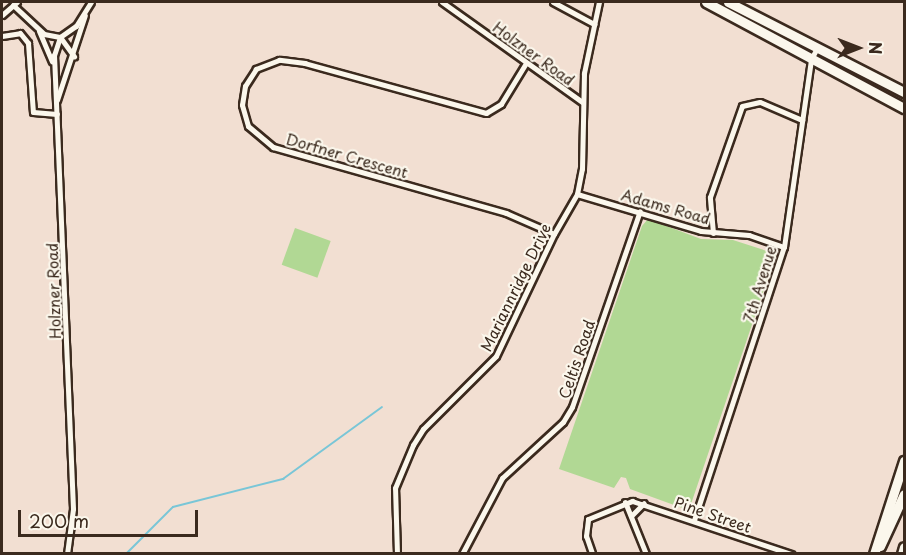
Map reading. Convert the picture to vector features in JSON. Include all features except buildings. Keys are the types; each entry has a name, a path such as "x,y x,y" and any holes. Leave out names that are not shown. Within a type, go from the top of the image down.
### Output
{"highway":[{"path":"706,2 904,108"},
{"path":"728,2 904,92"},
{"path":"875,554 904,461"},
{"path":"875,554 904,494"},
{"path":"902,554 904,547"}],"street":[{"path":"56,102 55,45 60,37 71,32 91,2"},
{"name":"Holzner Road","path":"442,2 582,102"},
{"path":"553,2 594,24"},
{"name":"Mariannridge Drive","path":"397,554 395,488 413,445 423,429 496,356 554,234 577,194 582,169 582,102 599,2"},
{"path":"2,15 15,3 38,29 54,68"},
{"name":"Holzner Road","path":"67,554 73,509 56,102 74,56 85,14"},
{"path":"38,29 60,37 74,56"},
{"path":"2,36 20,33 28,43 33,112 57,114"},
{"name":"7th Avenue","path":"694,520 784,247 811,59 817,48"},
{"name":"Dorfner Crescent","path":"526,63 501,104 486,113 305,63 279,60 256,69 245,86 242,105 248,126 265,143 506,213 554,234"},
{"path":"713,233 710,197 742,106 760,102 802,120"},
{"name":"Adams Road","path":"577,194 713,233 749,235 784,247"},
{"name":"Celtis Road","path":"462,554 502,477 563,422 572,407 640,211"},
{"path":"592,553 586,536 588,519 625,502 646,554"},
{"name":"Pine Street","path":"625,502 644,503 791,554"},
{"path":"631,517 644,503"}],"green space":[{"path":"648,219 701,239 733,240 776,254 691,504 685,509 630,489 626,478 621,477 614,488 559,469 642,226"},
{"path":"295,228 331,241 317,278 282,265"}],"waterway":[{"path":"126,554 173,507 283,479 382,407"}]}
